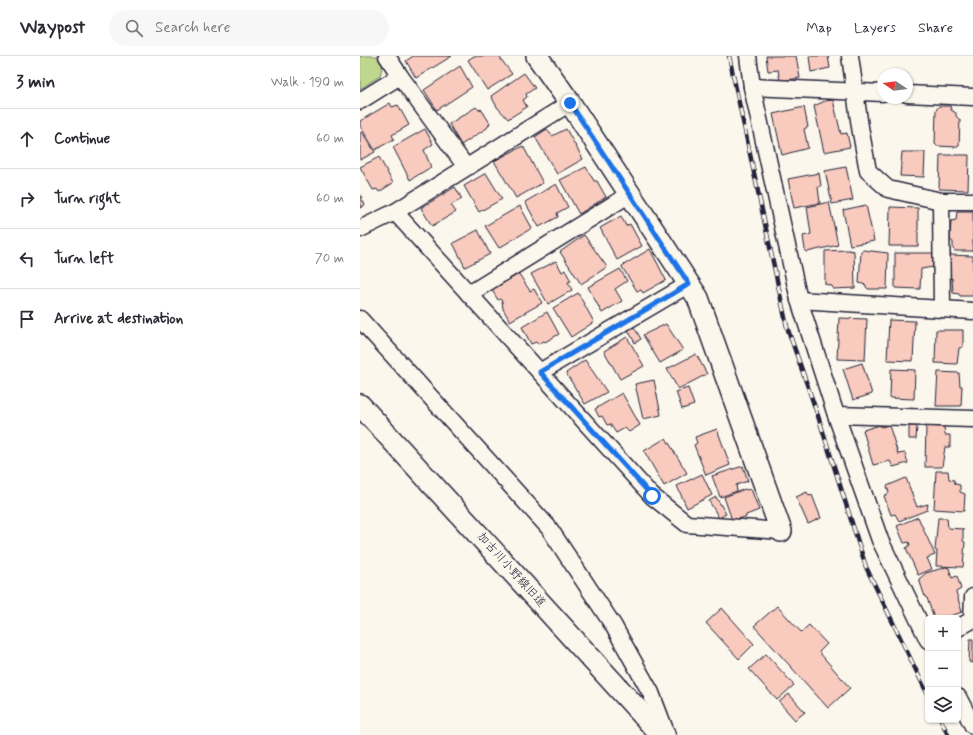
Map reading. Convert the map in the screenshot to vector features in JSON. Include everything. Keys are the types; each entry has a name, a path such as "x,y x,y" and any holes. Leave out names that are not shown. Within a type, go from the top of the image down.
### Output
{"street":[{"path":"388,56 400,76 466,167"},
{"path":"395,212 652,496 687,524 781,531 698,298 570,103 537,56"},
{"path":"748,56 752,87 799,300 836,415 880,540 925,634"},
{"path":"850,56 868,171 888,189 942,201 973,201"},
{"path":"360,101 400,76"},
{"path":"752,87 877,93"},
{"path":"913,94 973,97"},
{"path":"360,229 395,212 570,103"},
{"path":"469,294 630,194"},
{"path":"942,201 942,309"},
{"path":"540,372 689,284"},
{"path":"799,300 973,311"},
{"path":"360,319 550,528 613,625 651,693 667,735"},
{"name":"加古川小野線旧道","path":"360,405 661,735"},
{"path":"836,415 973,419"},
{"path":"961,626 972,620 973,597"},
{"path":"961,703 973,726"}],"green space":[{"path":"360,56 381,56 384,60 380,76 360,89"}],"building":[{"path":"413,56 452,56 416,78 406,61"},
{"path":"474,56 502,56 500,58 512,74 487,90 468,60"},
{"path":"766,56 796,56 800,78 780,81 778,70 768,71"},
{"path":"809,56 828,56 830,68 811,72"},
{"path":"460,66 472,87 437,110 424,90"},
{"path":"524,73 535,88 526,94 527,97 523,100 527,107 508,119 497,107 491,96"},
{"path":"833,100 841,134 847,133 850,147 824,152 814,106 825,101"},
{"path":"390,103 392,107 398,105 409,125 392,135 394,139 375,150 360,126 360,121"},
{"path":"939,106 950,106 951,110 956,113 956,116 960,120 959,146 957,147 937,146 935,144 936,110"},
{"path":"476,107 479,110 481,109 490,123 487,128 461,145 449,124"},
{"path":"804,107 808,127 804,129 808,148 782,155 773,114"},
{"path":"425,129 433,144 424,150 431,167 410,180 393,147"},
{"path":"547,129 552,136 566,129 583,159 557,174 535,137"},
{"path":"362,132 375,152 360,160 360,133"},
{"path":"523,146 543,183 516,198 494,161"},
{"path":"902,152 925,152 924,177 900,176"},
{"path":"940,155 969,155 968,190 939,189"},
{"path":"379,157 393,183 379,192 377,189 373,190 360,167"},
{"path":"586,167 594,181 597,181 606,197 579,214 560,180"},
{"path":"846,167 853,200 832,204 825,171"},
{"path":"486,173 502,199 479,212 464,186"},
{"path":"819,173 821,186 818,187 820,203 794,208 788,179"},
{"path":"556,184 568,207 557,213 558,217 539,227 525,202"},
{"path":"455,187 462,199 451,205 456,212 432,226 421,208"},
{"path":"360,194 365,205 360,208"},
{"path":"829,202 838,245 807,252 805,250 803,236 811,234 807,207"},
{"path":"866,205 874,241 850,245 843,210"},
{"path":"520,206 532,228 499,248 485,226"},
{"path":"890,207 918,208 918,246 889,246"},
{"path":"957,211 973,211 973,251 955,251 953,249 953,242 950,240 951,221 956,220"},
{"path":"621,216 626,226 630,224 642,246 617,260 600,228"},
{"path":"478,230 490,254 465,267 453,243"},
{"path":"584,235 607,267 581,284 560,252"},
{"path":"650,249 666,280 643,293 641,290 637,291 622,266"},
{"path":"825,251 854,251 855,288 833,289 832,286 825,284"},
{"path":"861,251 888,253 887,289 868,289 866,285 859,283"},
{"path":"895,253 933,253 933,267 921,269 920,289 895,288"},
{"path":"948,256 973,256 973,296 960,296 959,294 953,293 952,278 948,278"},
{"path":"556,261 562,272 565,270 571,281 568,282 572,290 548,304 531,274"},
{"path":"620,269 627,281 615,289 622,301 602,313 588,287"},
{"path":"519,274 530,291 534,289 542,303 510,321 503,309 502,301 500,299 498,300 492,289"},
{"path":"578,293 594,322 571,337 553,308"},
{"path":"547,312 559,334 545,342 544,341 538,344 536,342 531,344 522,327"},
{"path":"839,318 867,319 865,360 837,359"},
{"path":"889,320 915,321 913,361 887,360"},
{"path":"666,324 683,350 660,363 643,335"},
{"path":"634,327 641,339 635,343 628,330"},
{"path":"936,330 963,330 963,347 959,348 957,364 935,363"},
{"path":"627,337 644,366 620,379 604,351"},
{"path":"696,354 707,374 678,389 667,369"},
{"path":"585,360 607,392 585,404 566,373"},
{"path":"862,363 872,394 853,400 843,369"},
{"path":"891,369 915,370 914,399 890,398"},
{"path":"938,372 959,373 960,386 962,386 961,406 936,406"},
{"path":"654,380 661,415 643,419 635,384"},
{"path":"688,388 694,405 682,409 676,392"},
{"path":"622,393 640,425 629,432 625,428 616,433 610,424 607,425 602,416 599,417 595,409"},
{"path":"880,425 881,427 889,425 898,454 905,453 908,463 893,467 890,461 873,465 863,430"},
{"path":"909,426 917,426 916,439 909,439"},
{"path":"926,426 944,427 945,435 950,435 950,447 945,447 942,467 925,467"},
{"path":"717,429 730,465 706,475 694,445 697,443 695,437"},
{"path":"666,438 687,473 664,486 644,451"},
{"path":"743,466 748,481 736,485 737,491 720,497 712,476"},
{"path":"936,471 948,471 949,479 954,480 955,484 960,485 960,492 965,494 964,511 934,509"},
{"path":"702,474 712,495 687,508 677,486"},
{"path":"906,478 917,507 928,504 927,510 899,521 895,514 891,515 884,496 889,493 887,486"},
{"path":"745,489 751,489 759,510 746,515 746,517 732,520 724,497"},
{"path":"807,492 809,496 812,495 821,518 808,524 796,497"},
{"path":"716,497 726,514 719,518 709,501"},
{"path":"918,517 935,555 927,558 932,569 918,575 906,548 910,545 909,542 904,543 897,526"},
{"path":"938,518 947,518 948,528 963,529 963,541 965,542 963,567 936,566 937,551 935,550"},
{"path":"946,567 949,568 952,578 957,576 961,589 956,592 962,612 953,615 933,615 919,579 926,573"},
{"path":"777,606 801,632 809,625 827,644 819,652 850,688 828,708 754,626"},
{"path":"722,608 754,644 739,659 706,623"},
{"path":"970,639 973,639 973,663 969,662"},
{"path":"766,654 794,685 777,700 749,669"},
{"path":"789,694 805,712 795,720 779,702"}],"railway":[{"path":"729,56 787,327 818,416 866,567 925,689"},
{"path":"942,723 948,735"}],"route":[{"path":"570,103 689,284 540,372 652,496"}]}
